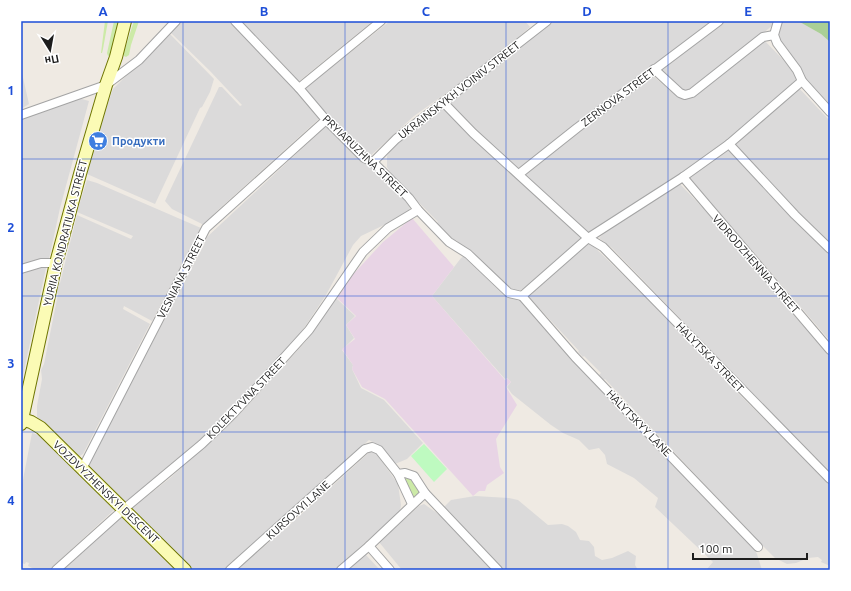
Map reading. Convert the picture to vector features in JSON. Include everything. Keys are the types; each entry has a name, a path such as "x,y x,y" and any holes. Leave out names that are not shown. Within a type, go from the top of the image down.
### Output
{"street":[{"name":"YURIIA KONDRATIUKA STREET","path":"22,421 56,263 106,85 116,57 125,21"},
{"path":"21,115 106,85 140,60 176,21"},
{"name":"PRYIARUZHNA STREET","path":"235,21 299,88 326,120 364,158 373,162 409,198 418,210 449,242 468,254 509,293 522,296"},
{"path":"299,88 381,21"},
{"name":"UKRAINSKYKH VOINIV STREET","path":"373,162 396,139 547,21"},
{"name":"ZERNOVA STREET","path":"519,174 719,21"},
{"path":"778,21 774,35 777,43 797,70 802,81 830,112"},
{"path":"654,70 680,93 685,95 692,93 763,37 774,35"},
{"path":"522,296 588,238 682,177 729,144 802,81"},
{"name":"HALYTSKA STREET","path":"443,102 473,133 588,238 603,247 830,479"},
{"name":"VESNIANA STREET","path":"82,469 206,228 326,120"},
{"path":"729,144 795,215 830,249"},
{"name":"VIDRODZHENNIA STREET","path":"682,177 830,350"},
{"name":"KOLEKTYVNA STREET","path":"56,570 124,509 202,444 233,414 309,330 362,252 388,228 418,210"},
{"path":"21,269 41,263 56,263"},
{"name":"HALYTSKYY LANE","path":"522,296 575,357 758,547"},
{"name":"VOZDVYZHENSKYI DESCENT","path":"22,421 31,422 41,428 186,570"},
{"name":"KURSOVYI LANE","path":"230,570 365,449 372,447 380,450 398,474"},
{"path":"412,504 398,474 405,473 414,476 425,492 498,570"},
{"path":"341,570 369,546 425,492"},
{"path":"369,546 390,570"}],"shaded area":[{"path":"178,21 230,21 238,27 321,117 218,210 204,225 172,209 165,201 219,87 222,87 240,106 242,105 169,31"},
{"path":"238,21 373,21 298,82"},
{"path":"390,21 525,21 530,27 487,64 414,116 368,158 334,126 304,89"},
{"path":"554,21 712,21 517,169 448,104"},
{"path":"725,21 775,21 773,25 692,92 684,93 660,70"},
{"path":"798,21 821,34 830,42 830,105 807,81 777,40 781,22"},
{"path":"168,32 214,79 210,92 200,108 155,204 87,174 98,131 113,89"},
{"path":"763,39 797,74 799,81 705,158 588,235 523,175 653,76 678,97 693,95"},
{"path":"21,69 29,104 21,109"},
{"path":"797,86 830,121 830,245 797,213 736,147 735,141"},
{"path":"75,99 89,101 60,208 49,259 21,267 21,119"},
{"path":"443,108 585,238 525,288 516,292 510,291 456,240 455,241 442,228 440,229 435,225 438,222 392,175 387,167 387,156 393,146"},
{"path":"327,125 407,201 410,208 407,214 361,236 353,245 326,295 300,334 259,382 214,428 124,503 86,467 207,237"},
{"path":"723,151 730,151 782,207 830,253 830,341 687,175"},
{"path":"87,180 201,228 152,321 124,306 123,309 150,324 83,454 78,457 37,417 37,406 42,379 41,370 44,364 58,294 56,293 59,282 60,283 77,215 131,239 133,236 77,212"},
{"path":"678,182 706,211 830,357 830,474 612,248 599,238 608,229"},
{"path":"412,218 454,267 432,296 505,380 507,378 511,382 506,387 517,405 496,439 500,467 504,473 487,485 485,491 479,491 473,496 385,399 362,387 352,369 353,365 342,349 355,339 346,325 356,316 337,298 348,280 383,242"},
{"path":"588,241 641,292 742,397 830,484 830,566 821,562 822,560 818,557 808,558 796,563 787,564 775,558 605,379 604,380 599,375 601,373 578,352 579,351 526,294"},
{"path":"466,255 519,299 577,365 751,544 757,554 762,570 708,570 707,569 713,562 655,507 658,498 634,478 607,464 605,455 599,448 589,450 579,440 563,433 551,425 512,394 507,387 511,382 507,378 505,379 432,296 461,258"},
{"path":"42,265 46,268 21,385 21,271"},
{"path":"334,299 337,299 355,316 346,325 354,338 342,350 353,365 352,369 361,388 384,400 423,443 407,459 395,464 382,447 369,440 225,570 193,570 132,508 169,479 237,417 306,341"},
{"path":"32,433 39,435 115,509 49,570 36,570 28,566 29,563 21,563 21,490"},
{"path":"373,449 398,484 401,505 400,511 342,565 334,570 236,570 286,528"},
{"path":"475,496 518,500 548,525 562,524 568,526 576,532 580,540 589,541 594,547 595,556 602,560 612,558 628,551 636,556 635,565 638,570 503,570 443,508 451,500"},
{"path":"424,504 444,518 492,570 402,570 379,542 419,506"},
{"path":"122,516 175,570 61,570"},
{"path":"365,554 380,570 347,570"}],"green space":[{"path":"105,21 108,21 101,53"},
{"path":"114,21 120,21 111,56 108,56 107,53"},
{"path":"134,21 139,21 129,55 126,57 124,56 124,52"},
{"path":"798,21 830,21 830,42 821,34"},
{"path":"424,444 447,469 434,482 411,456"},
{"path":"410,476 421,491 418,495 412,497 402,477"}],"place":[{"name":"Продукти","path":"98,141"}]}
